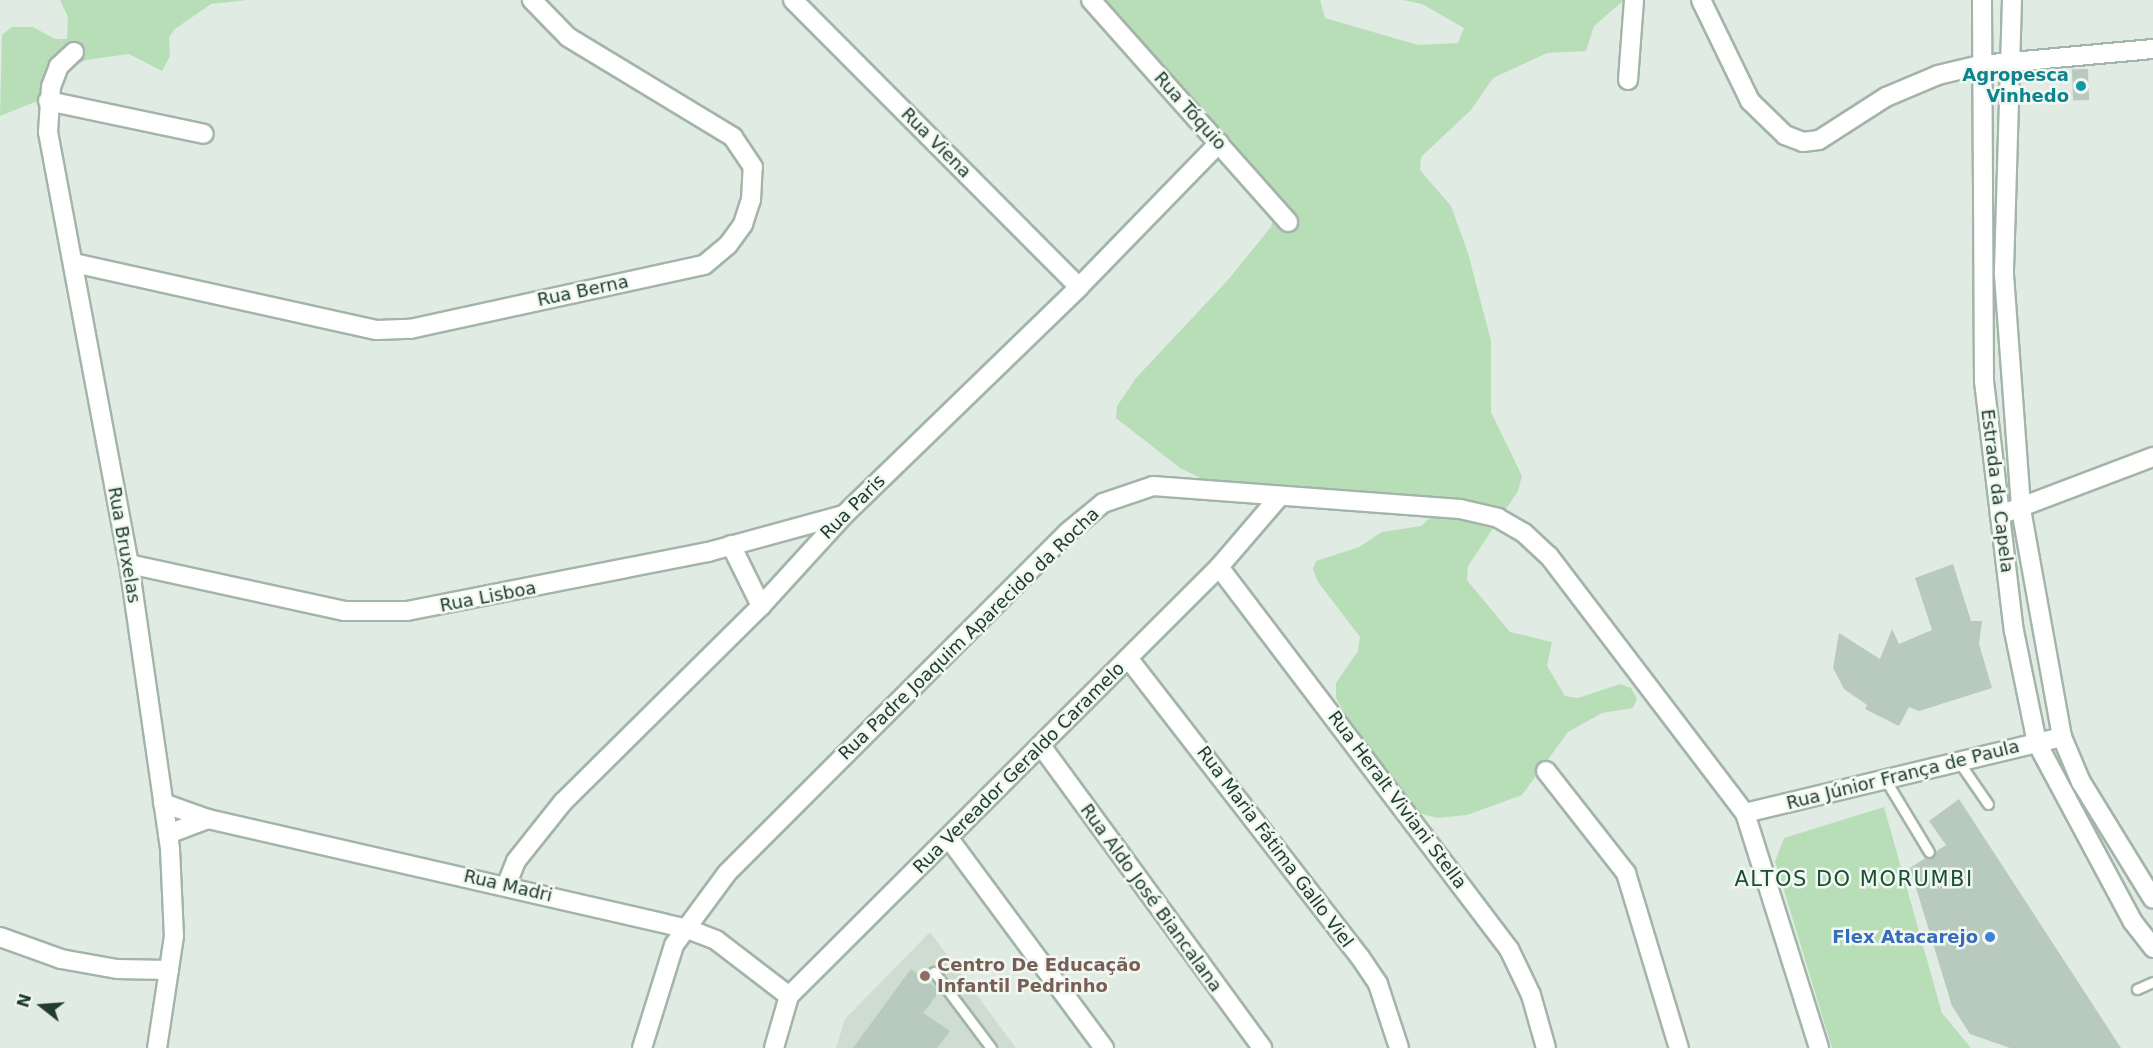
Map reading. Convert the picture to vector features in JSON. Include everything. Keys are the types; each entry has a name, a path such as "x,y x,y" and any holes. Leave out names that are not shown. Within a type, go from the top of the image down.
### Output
{"street":[{"name":"Rua Berna","path":"74,263 377,330 410,329 704,265 729,245 748,208 753,167 740,147 723,130 568,37 532,0"},
{"name":"Rua Viena","path":"793,0 1079,287"},
{"name":"Rua Tóquio","path":"1091,0 1288,222"},
{"path":"1628,80 1634,0"},
{"path":"1701,0 1750,101 1785,135 1803,142 1819,140 1886,97 1938,75 1980,65 2153,50"},
{"name":"Estrada da Capela","path":"1982,0 1980,65 1983,381 2014,631 2037,743 2133,922 2153,948"},
{"name":"Estrada da Capela","path":"2012,0 2004,275 2021,509 2062,737 2080,782 2153,899"},
{"name":"Rua Bruxelas","path":"74,52 59,66 48,101 48,132 129,564 168,834 174,936 157,1048"},
{"path":"48,101 204,134"},
{"name":"Rua Paris","path":"506,886 516,861 563,801 761,606 844,514 1079,287 1219,144"},
{"path":"2000,515 2021,509 2153,457"},
{"name":"Rua Padre Joaquim Aparecido da Rocha","path":"642,1048 663,973 685,928 727,873 1068,532 1103,503 1153,486 1460,509 1498,518 1524,533 1549,556 1745,813 1819,1048"},
{"name":"Rua Vereador Geraldo Caramelo","path":"774,1048 789,996 950,840 1219,567 1280,496"},
{"name":"Rua Lisboa","path":"129,564 344,611 406,611 731,545 844,514"},
{"path":"731,545 761,606"},
{"name":"Rua Heralt Viviani Stella","path":"1219,567 1509,949 1531,995 1546,1048"},
{"name":"Rua Maria Fátima Gallo Viel","path":"1128,658 1360,957 1378,984 1400,1048"},
{"name":"Rua Júnior França de Paula","path":"1745,813 2062,737"},
{"name":"Rua Aldo José Biancalana","path":"1042,747 1262,1048"},
{"path":"1546,771 1626,873 1679,1048"},
{"name":"Rua Madri","path":"163,803 208,819 685,928 716,940 789,996"},
{"path":"168,834 208,819"},
{"path":"950,840 1104,1048"},
{"path":"0,937 61,959 117,969 169,970"}],"lane":[{"path":"1959,762 1988,804"},
{"path":"1885,780 1929,852"},
{"path":"934,972 992,1048"},
{"path":"2137,989 2153,982"}],"shaded area":[{"name":"Centro De Educação Infantil Pedrinho","path":"930,932 1016,1048 836,1048 845,1019"}],"green space":[{"path":"60,0 248,0 211,4 175,29 169,37 170,56 162,71 129,54 86,60 67,70 40,100 0,116 2,35 12,27 33,27 55,39 67,39 68,17"},
{"path":"1090,0 1320,0 1325,18 1418,45 1458,43 1464,28 1422,4 1403,0 1624,0 1594,26 1586,51 1547,53 1493,78 1471,110 1421,157 1420,170 1451,206 1468,253 1491,341 1491,412 1522,476 1518,491 1468,566 1467,580 1510,632 1552,642 1547,666 1565,696 1578,698 1620,684 1631,688 1637,699 1633,708 1602,713 1568,732 1522,795 1467,815 1437,818 1419,813 1381,776 1336,698 1336,683 1358,651 1360,637 1318,582 1313,569 1316,561 1359,547 1382,532 1421,526 1432,516 1206,481 1180,468 1116,418 1117,406 1136,378 1227,281 1271,227 1274,215"},
{"path":"1884,807 1942,1013 1971,1048 1832,1048 1775,861 1784,838"}],"building":[{"name":"Agropesca Vinhedo","path":"2088,69 2089,100 2073,101 2072,70"},
{"path":"1953,564 1971,621 1982,621 1979,644 1992,688 1919,711 1909,707 1899,726 1865,709 1867,705 1844,689 1833,668 1839,633 1880,659 1892,629 1899,644 1932,630 1915,578"},
{"name":"Flex Atacarejo","path":"1959,799 2121,1048 2010,1048 1970,1034 1952,1006 1910,868 1946,845 1929,821"},
{"path":"911,969 940,991 923,1013 950,1031 937,1048 853,1048"}],"place":[{"name":"Agropesca Vinhedo","path":"2081,86"},
{"name":"Flex Atacarejo","path":"1990,937"},
{"name":"Centro De Educação Infantil Pedrinho","path":"925,976"}],"district":[{"name":"ALTOS DO MORUMBI","path":"1854,879"}]}
